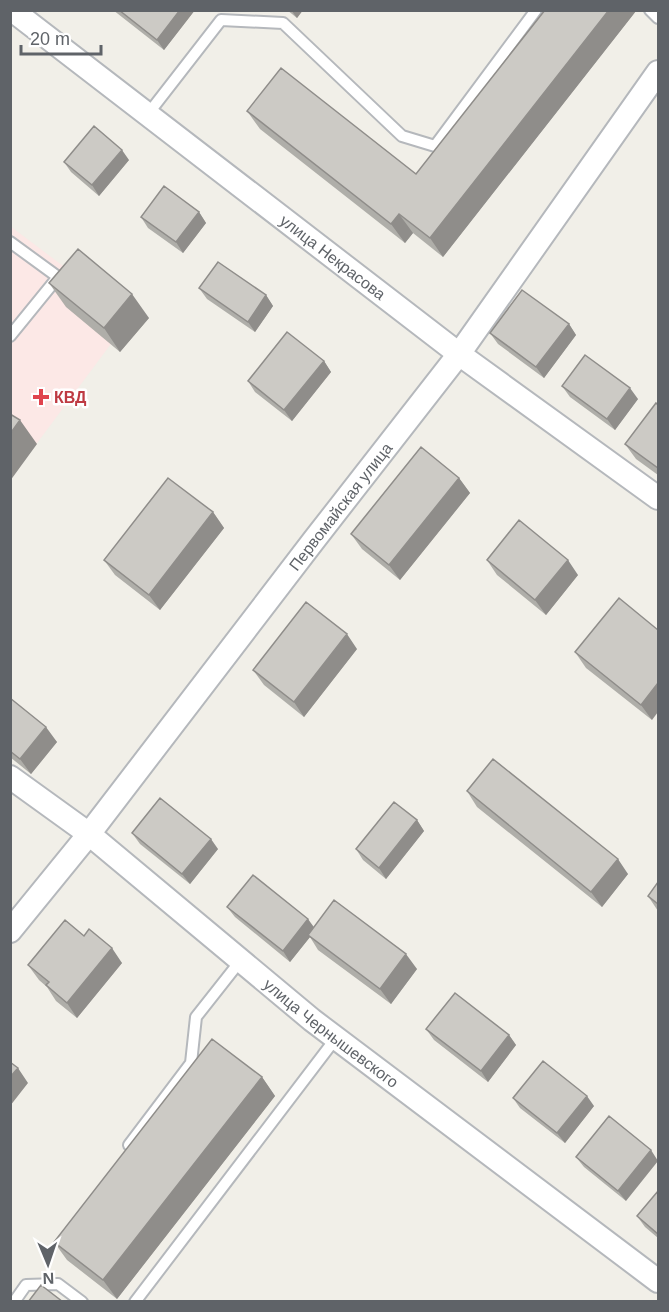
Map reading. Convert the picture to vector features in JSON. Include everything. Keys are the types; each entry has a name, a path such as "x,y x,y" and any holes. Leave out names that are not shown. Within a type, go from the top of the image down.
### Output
{"street":[{"name":"улица Некрасова","path":"12,10 459,354 658,498"},
{"name":"Первомайская улица","path":"10,931 89,834 459,354 658,72"},
{"name":"улица Чернышевского","path":"10,777 89,834 336,1038 658,1281"}],"lane":[{"path":"148,114 221,20 283,23 402,136 435,146 537,10"},
{"path":"650,10 658,18"},
{"path":"10,242 58,277 10,336"},
{"path":"122,1154 191,1064 196,1017 241,960"},
{"path":"135,1302 336,1038"},
{"path":"14,1302 26,1285 58,1284 82,1302"}],"shaded area":[{"name":"КВД","path":"10,226 131,317 11,478 10,478"}],"building":[{"path":"119,10 180,10 157,40"},
{"path":"545,10 609,10 430,238 399,214 391,224 247,111 281,68 416,174"},
{"path":"94,126 122,150 92,185 64,162"},
{"path":"164,186 199,212 176,242 141,217"},
{"path":"78,249 132,294 104,328 49,283"},
{"path":"218,262 266,295 248,322 199,288"},
{"path":"522,290 569,324 536,367 490,333"},
{"path":"287,332 324,361 284,410 248,381"},
{"path":"585,355 630,388 607,419 562,386"},
{"path":"656,403 658,405 658,468 625,444"},
{"path":"10,414 20,420 10,434"},
{"path":"421,447 459,478 389,565 351,534"},
{"path":"168,478 213,512 149,595 104,560"},
{"path":"519,520 568,560 535,600 487,560"},
{"path":"619,598 658,630 658,683 641,705 575,652"},
{"path":"306,602 347,634 294,702 253,670"},
{"path":"10,698 46,727 20,759 10,751"},
{"path":"493,759 618,859 591,892 467,791"},
{"path":"160,798 211,839 182,874 132,833"},
{"path":"394,802 417,820 379,868 356,849"},
{"path":"253,875 308,919 283,951 227,907"},
{"path":"658,882 658,904 648,896"},
{"path":"334,900 406,954 380,989 308,935"},
{"path":"65,920 84,936 89,929 112,948 67,1003 46,985 49,982 28,965"},
{"path":"455,993 509,1035 481,1071 426,1029"},
{"path":"212,1039 262,1077 103,1280 54,1242"},
{"path":"543,1061 587,1096 557,1133 513,1098"},
{"path":"10,1062 18,1068 10,1077"},
{"path":"609,1116 651,1150 618,1191 576,1157"},
{"path":"658,1191 658,1234 637,1216"},
{"path":"41,1285 63,1302 28,1302"}],"place":[{"name":"КВД","path":"41,397"}]}
